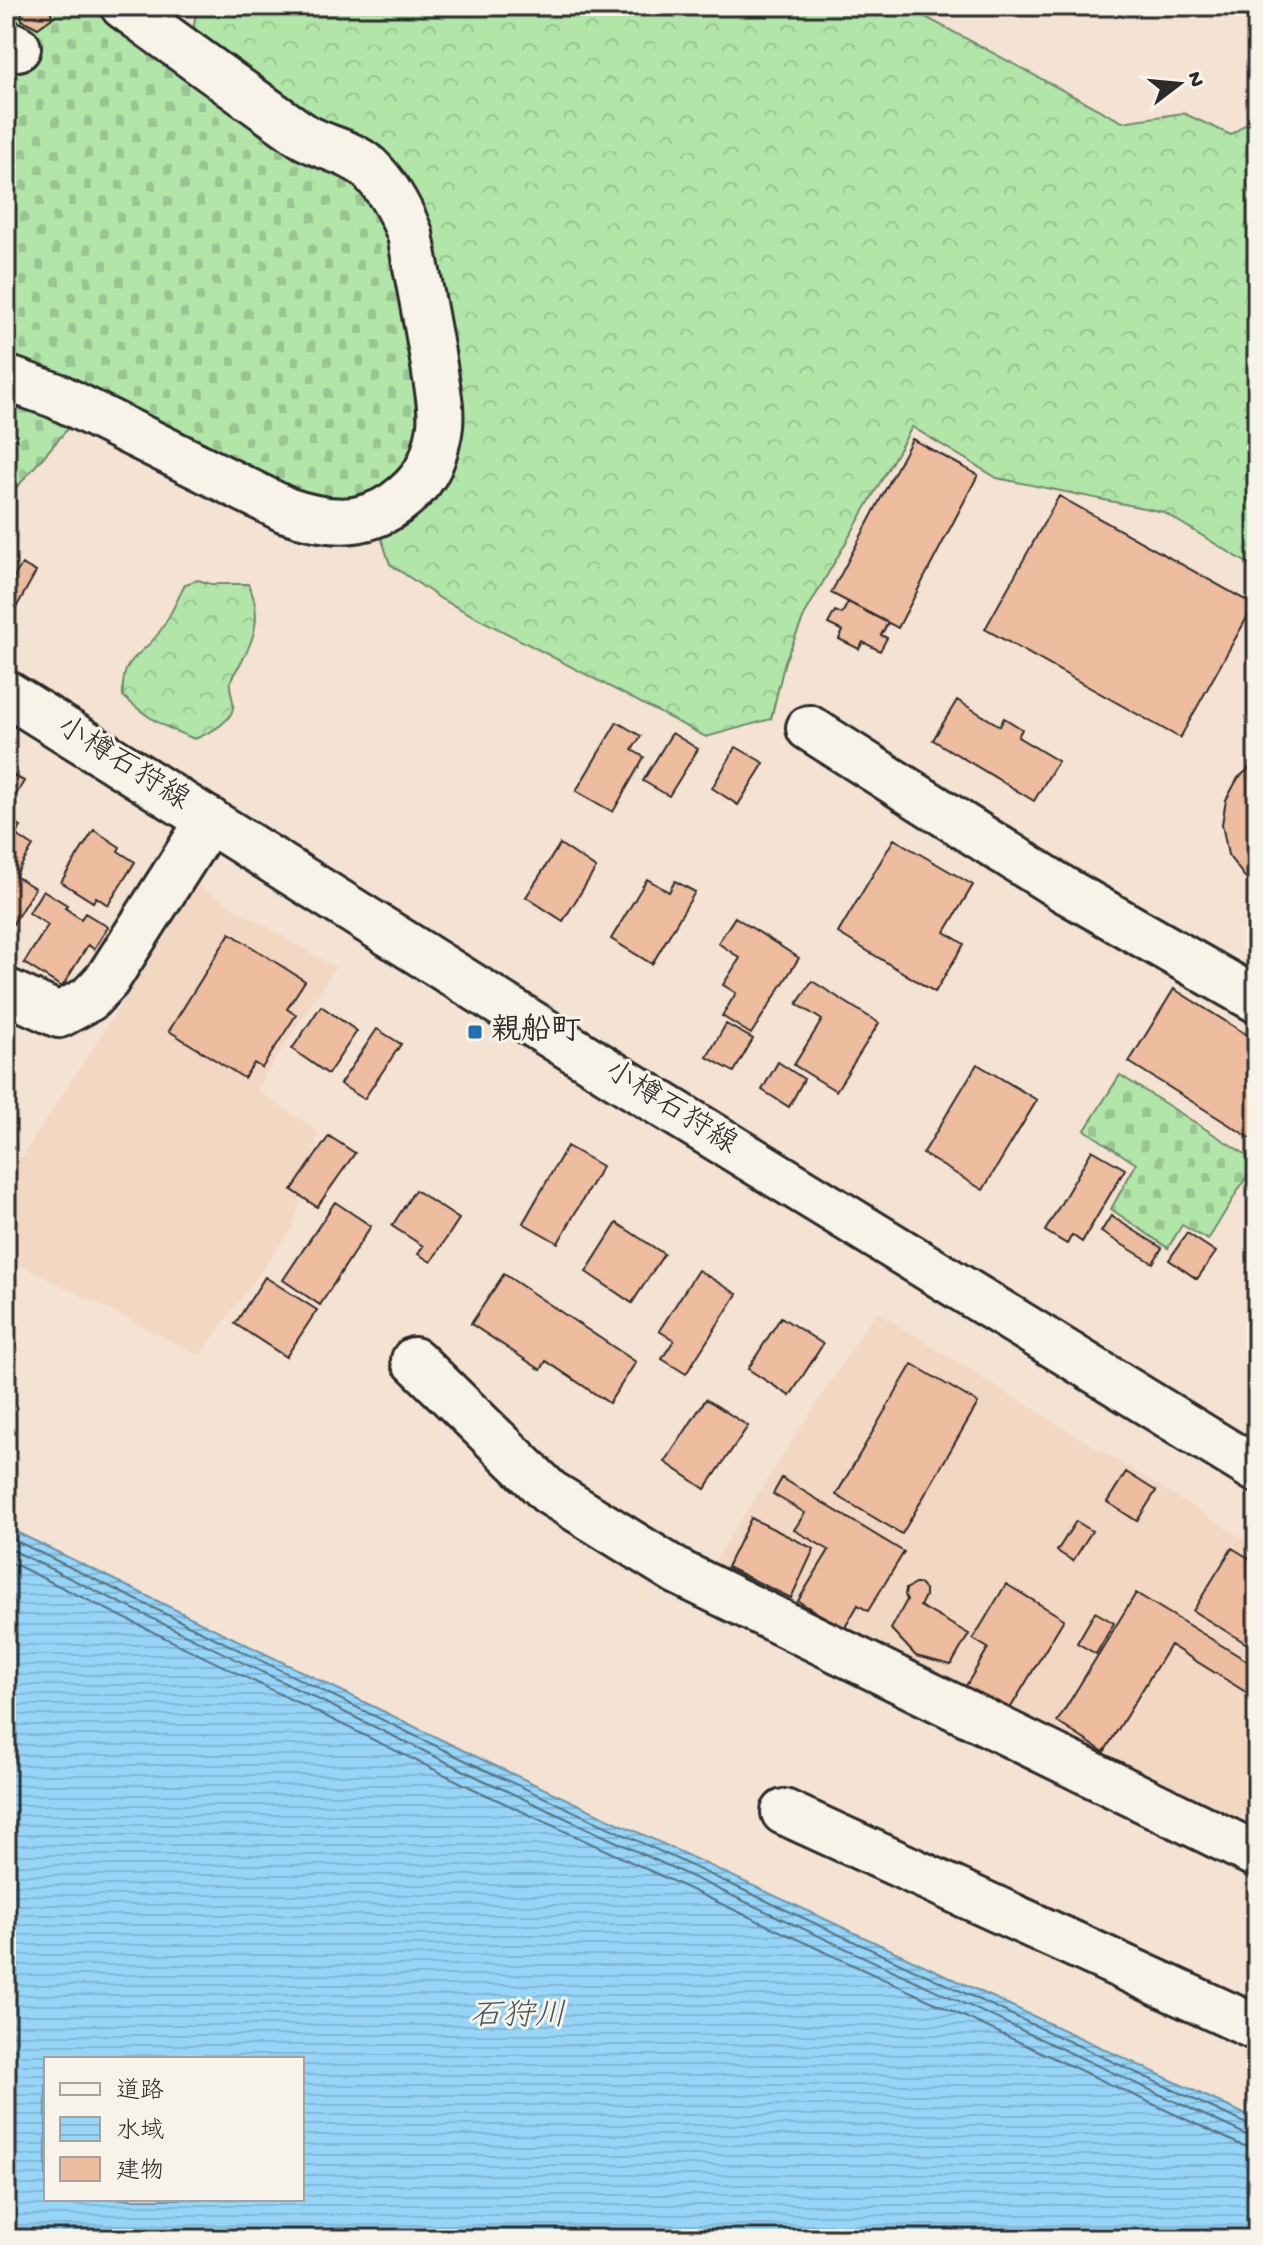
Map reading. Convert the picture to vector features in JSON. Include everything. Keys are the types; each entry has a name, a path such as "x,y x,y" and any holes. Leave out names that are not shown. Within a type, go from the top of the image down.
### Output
{"main road":[{"path":"6,378 57,396 286,510 318,520 346,522 379,514 415,489 425,477 432,459 440,430 440,400 410,234 400,208 364,164 307,138 123,6"},
{"name":"小樽石狩線","path":"6,693 640,1091 1257,1470"},
{"path":"809,728 1063,889 1257,1000"},
{"path":"6,991 59,1015 89,999 107,980 209,820"},
{"path":"414,1360 549,1492 678,1572 1252,1841"},
{"path":"784,1812 1257,2028"}],"shaded area":[{"path":"198,886 335,968 256,1089 319,1133 292,1228 200,1355 6,1258 6,1182"},
{"path":"876,1312 1257,1547 1257,1790 1234,1829 720,1573 714,1562"}],"green space":[{"path":"6,6 138,6 374,159 447,394 388,522 77,418 18,486 6,481"},
{"path":"197,6 905,6 1122,122 1183,113 1231,135 1257,115 1257,569 1163,512 997,478 912,427 806,612 785,661 771,719 706,737 441,599 390,564 381,537 389,515 192,38"},
{"path":"198,580 211,584 248,584 255,604 256,623 247,652 230,683 231,714 220,726 195,739 165,726 140,710 123,696 123,683 128,666 158,634 185,584"},
{"path":"1120,1075 1256,1161 1208,1240 1182,1225 1168,1248 1111,1209 1136,1164 1085,1130"}],"water":[{"name":"石狩川","path":"6,1527 489,1763 1257,2120 1257,2239 6,2239"}],"building":[{"path":"21,6 50,6 52,18 38,28 22,20"},
{"path":"912,439 978,475 898,628 831,593"},
{"path":"1059,496 1254,605 1180,738 985,629"},
{"path":"22,564 36,572 17,606 6,600 6,590"},
{"path":"848,602 888,623 881,635 887,638 880,651 863,642 859,649 839,639 843,631 828,624 835,611 842,614"},
{"path":"957,700 1000,726 1004,718 1022,729 1018,737 1058,761 1034,801 933,740"},
{"path":"617,722 641,736 632,750 644,757 613,812 576,791"},
{"path":"672,733 698,749 669,796 643,781"},
{"path":"736,747 764,763 738,805 712,788"},
{"path":"1257,762 1257,885 1244,876 1228,855 1222,824 1226,800 1238,778"},
{"path":"6,772 24,781 6,813"},
{"path":"8,819 21,827 6,849 6,823"},
{"path":"94,830 120,847 118,851 135,862 108,905 96,897 93,902 61,882"},
{"path":"18,836 33,846 15,876 35,888 6,935 6,855"},
{"path":"894,839 973,885 945,932 964,944 935,992 838,933"},
{"path":"560,844 596,868 563,921 526,897"},
{"path":"647,879 669,892 675,881 695,892 652,964 611,939"},
{"path":"43,890 67,905 65,908 81,919 85,913 108,927 94,949 88,945 62,987 24,963 48,925 29,913"},
{"path":"735,917 799,958 751,1034 722,1016 736,993 723,985 740,958 718,943"},
{"path":"230,933 305,981 287,1009 296,1015 262,1068 254,1063 244,1078 169,1031"},
{"path":"812,981 879,1023 836,1091 794,1065 822,1020 797,1004"},
{"path":"1174,989 1257,1041 1255,1141 1129,1062"},
{"path":"321,1006 357,1031 328,1074 292,1049"},
{"path":"726,1024 753,1039 734,1072 707,1057"},
{"path":"377,1029 401,1044 364,1099 340,1084"},
{"path":"778,1062 804,1079 789,1107 762,1090"},
{"path":"977,1064 1037,1100 983,1190 923,1154"},
{"path":"329,1136 355,1153 317,1207 292,1190"},
{"path":"567,1146 602,1166 558,1243 523,1223"},
{"path":"1092,1150 1125,1169 1082,1242 1072,1235 1067,1244 1045,1231"},
{"path":"415,1190 459,1219 431,1262 418,1254 423,1246 392,1226"},
{"path":"335,1202 371,1226 320,1305 283,1280"},
{"path":"1111,1216 1162,1248 1153,1263 1101,1232"},
{"path":"617,1223 664,1254 632,1303 586,1272"},
{"path":"1187,1233 1216,1252 1197,1279 1169,1260"},
{"path":"698,1270 737,1294 686,1374 662,1359 674,1340 659,1331"},
{"path":"504,1274 636,1362 609,1403 546,1361 541,1370 471,1324"},
{"path":"265,1277 317,1310 286,1357 235,1324"},
{"path":"781,1317 823,1344 790,1396 748,1369"},
{"path":"912,1364 978,1403 902,1534 836,1495"},
{"path":"706,1399 748,1426 705,1489 665,1462"},
{"path":"1126,1472 1156,1491 1137,1521 1107,1502"},
{"path":"782,1478 904,1552 868,1611 858,1605 844,1629 798,1601 829,1550 794,1530 805,1513 773,1494"},
{"path":"751,1518 814,1549 791,1598 727,1567"},
{"path":"1076,1521 1092,1531 1073,1561 1057,1551"},
{"path":"1232,1548 1257,1563 1257,1650 1193,1611"},
{"path":"920,1584 925,1590 920,1606 969,1634 951,1665 916,1656 891,1629 907,1600 906,1589"},
{"path":"1006,1584 1064,1619 1008,1712 966,1686 988,1648 973,1639"},
{"path":"1136,1593 1257,1667 1257,1699 1170,1645 1104,1752 1057,1722"},
{"path":"1095,1612 1114,1623 1096,1654 1077,1643"}],"place":[{"name":"親船町","path":"475,1032"}]}
